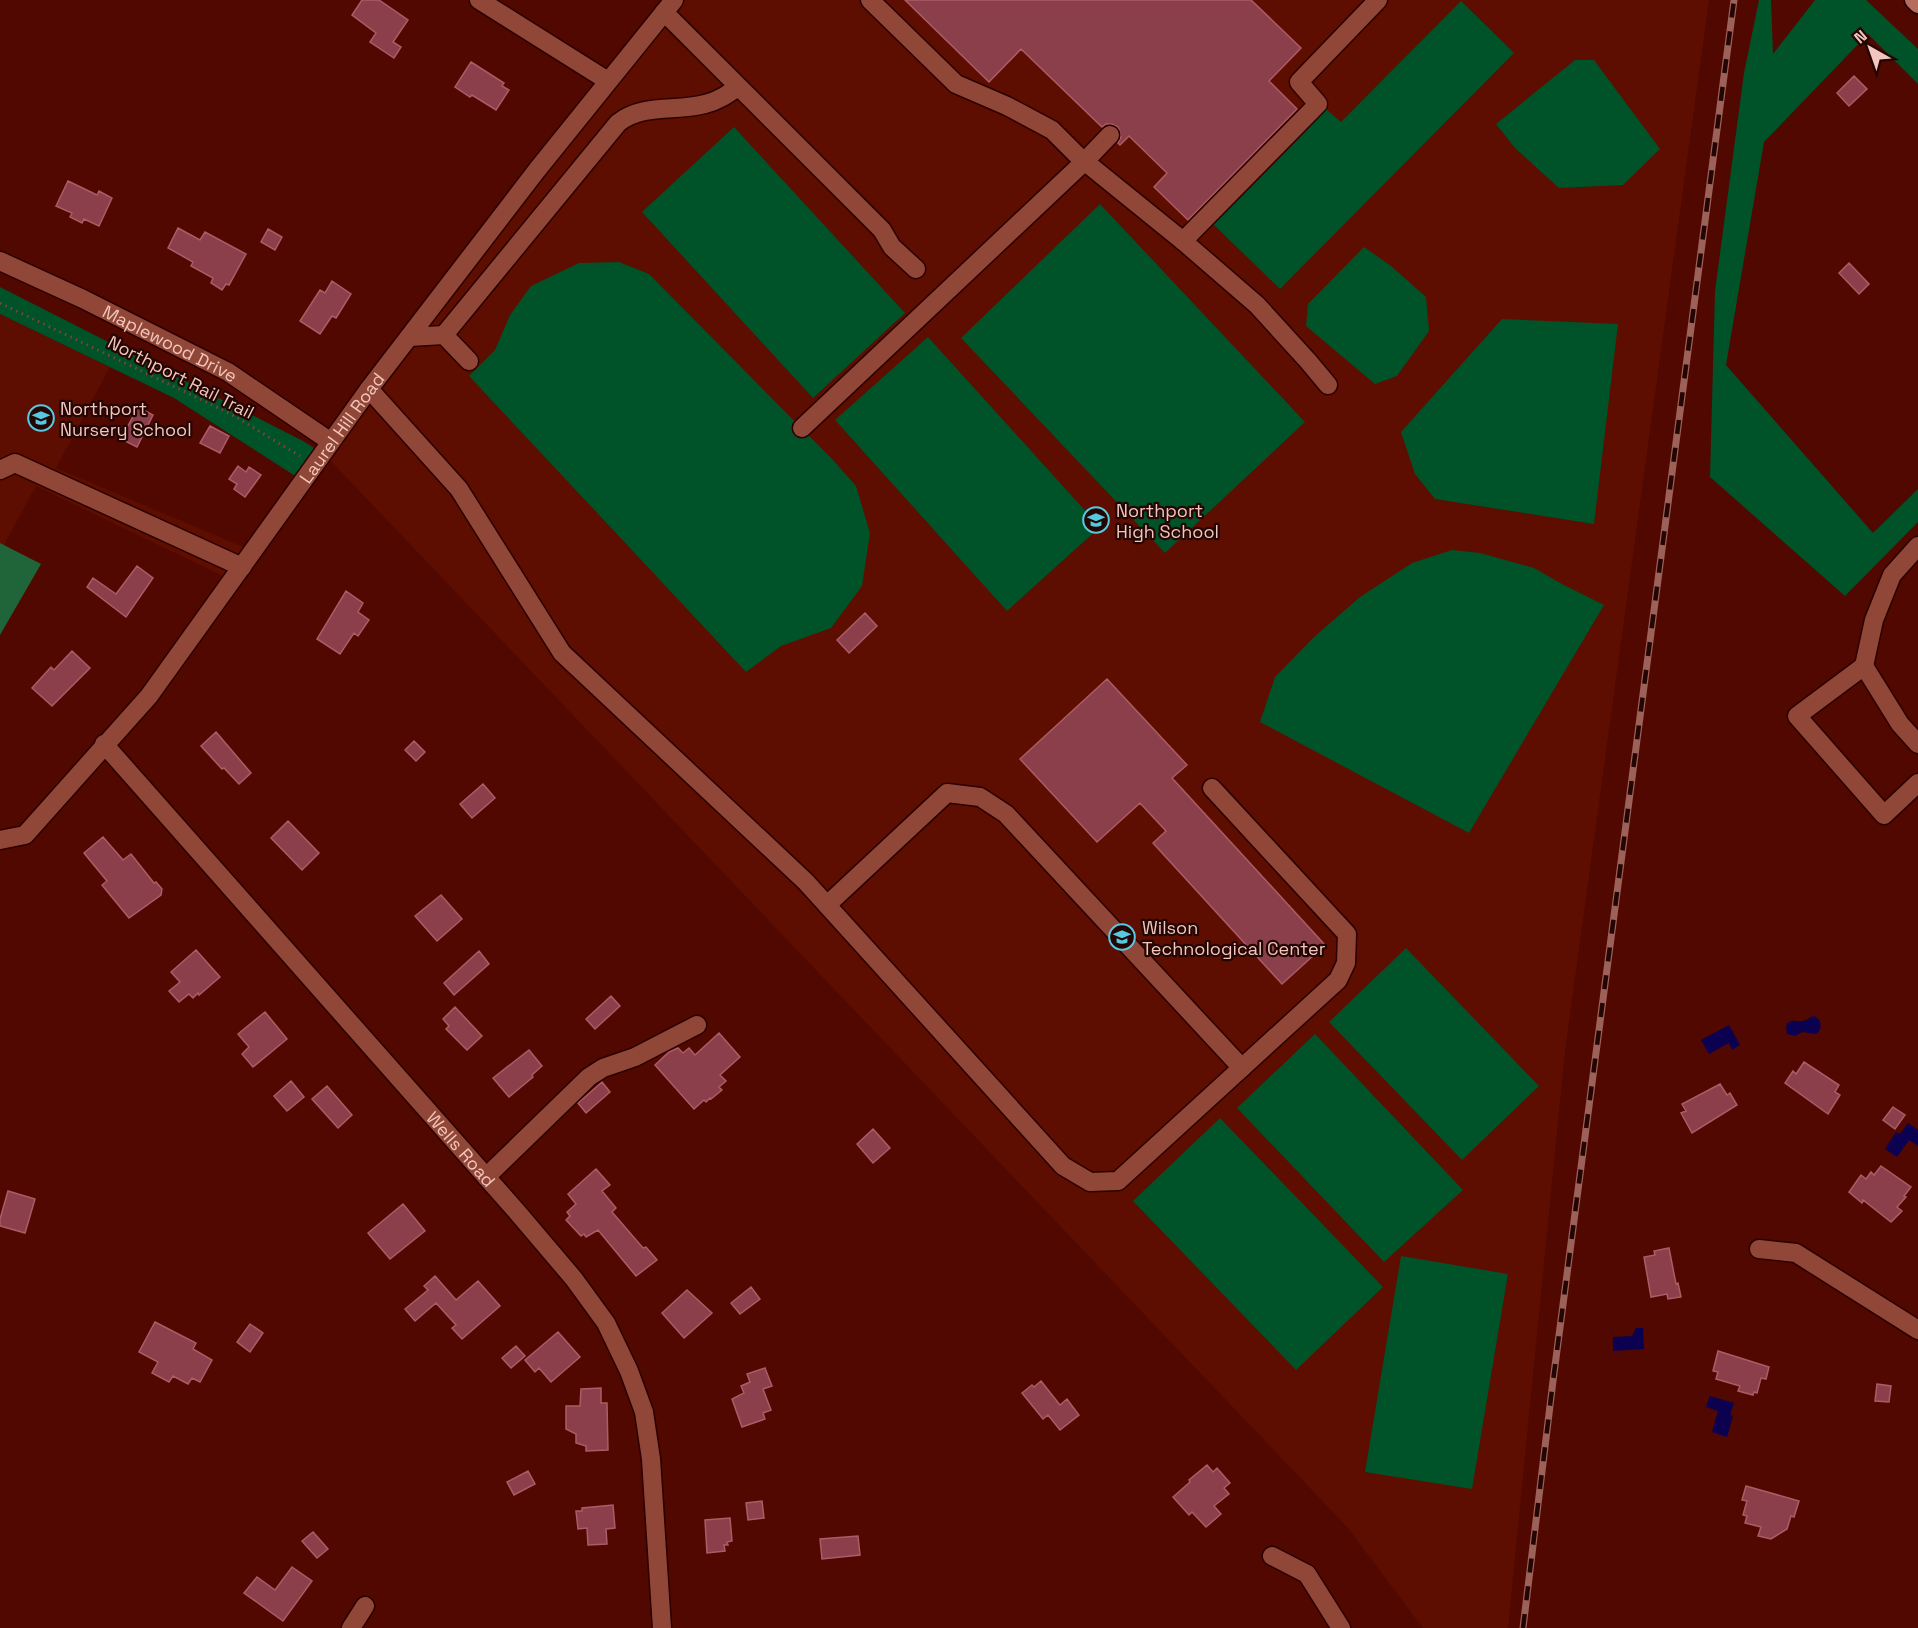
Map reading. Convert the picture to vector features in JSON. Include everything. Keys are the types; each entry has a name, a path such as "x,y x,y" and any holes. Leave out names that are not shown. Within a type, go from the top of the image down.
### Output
{"main road":[{"path":"1914,0 1918,3"}],"street":[{"path":"479,0 608,81"},
{"path":"870,0 956,84 1007,106 1052,130 1085,161 1257,305 1328,386"},
{"path":"1183,241 1318,104 1299,82 1378,0"},
{"path":"669,6 738,87 882,230 892,247 916,269"},
{"name":"Laurel Hill Road","path":"0,840 25,835 149,696 369,389 485,236 669,6"},
{"path":"409,337 444,335 618,123 628,115 705,105 724,97 738,87"},
{"path":"802,428 1110,135"},
{"name":"Maplewood Drive","path":"0,261 83,299 228,372 331,442"},
{"path":"444,335 470,361"},
{"path":"369,389 459,489 562,653 806,882 1063,1166 1090,1182 1118,1181 1338,981 1346,963 1347,934 1212,788"},
{"path":"0,470 15,463 242,567"},
{"path":"1918,546 1892,575 1874,620 1864,666 1797,716 1884,815 1918,783"},
{"path":"1864,666 1900,724 1918,744"},
{"name":"Wells Road","path":"104,744 486,1177 574,1279 606,1323 629,1371 644,1412 651,1459 662,1628"},
{"path":"827,905 947,793 980,797 1006,814 1242,1068"},
{"path":"486,1177 589,1077 603,1068 635,1057 697,1025"},
{"path":"1759,1249 1796,1252 1918,1330"},
{"path":"1272,1556 1307,1574 1341,1628"},
{"path":"351,1628 365,1606"}],"path":[{"name":"Northport Rail Trail","path":"0,303 231,414 315,465"}],"shaded area":[{"name":"Northport High School","path":"682,0 1709,0 1565,1051 1508,1628 1423,1628 1348,1528 324,454"},
{"name":"Northport Nursery School","path":"0,314 110,367 56,468 248,549 225,577 36,486 4,545 0,543"},
{"path":"1814,1016 1821,1024 1816,1034 1802,1032 1795,1036 1787,1034 1786,1026 1789,1022 1804,1021"},
{"path":"1729,1025 1740,1045 1732,1050 1729,1043 1709,1054 1701,1040"},
{"path":"1908,1123 1918,1130 1918,1146 1909,1140 1897,1157 1885,1149 1896,1132 1900,1134"},
{"path":"1636,1328 1643,1328 1644,1349 1613,1351 1613,1337 1632,1336"},
{"path":"1710,1396 1734,1403 1727,1437 1712,1432 1718,1411 1706,1407"}],"green space":[{"path":"1759,0 1771,0 1773,54 1815,0 1866,0 1918,49 1918,84 1868,34 1764,142 1726,365 1873,533 1918,489 1918,522 1845,596 1710,477 1715,291 1744,73"},
{"path":"1461,1 1514,53 1280,289 1213,224 1326,109 1341,122"},
{"path":"1575,60 1594,60 1660,149 1623,185 1559,188 1515,148 1496,124"},
{"path":"734,127 905,313 813,398 642,212"},
{"path":"1100,204 1305,422 1165,553 961,338"},
{"path":"1364,247 1391,266 1426,297 1429,331 1397,376 1375,384 1306,326 1308,304"},
{"path":"619,262 649,274 856,486 870,533 862,586 831,628 781,646 746,672 469,376 495,350 510,315 531,286 579,263"},
{"path":"0,287 303,441 324,454 303,481 174,398 0,314"},
{"path":"1502,319 1618,324 1594,524 1435,499 1415,474 1401,432"},
{"path":"928,337 1100,527 1007,611 835,420"},
{"path":"0,543 41,564 0,635"},
{"path":"1452,550 1480,553 1534,568 1604,605 1469,833 1260,722 1275,677 1313,638 1360,597 1412,563"},
{"path":"1406,948 1539,1086 1462,1160 1329,1022"},
{"path":"1315,1034 1463,1190 1384,1262 1237,1108"},
{"path":"1220,1118 1383,1287 1296,1370 1133,1201"},
{"path":"1401,1256 1508,1274 1472,1489 1365,1472"}],"building":[{"path":"362,0 379,0 408,20 393,42 401,47 394,58 370,42 376,33 352,15"},
{"path":"905,0 1251,0 1301,48 1269,81 1297,109 1188,220 1154,187 1167,173 1129,136 1120,145 1118,143 1121,137 1118,127 1106,124 1102,127 1021,49 989,82"},
{"path":"471,62 504,83 502,86 509,90 496,110 455,87"},
{"path":"1854,76 1867,89 1849,106 1837,93"},
{"path":"68,181 97,195 99,191 112,198 99,226 84,219 82,223 70,217 72,213 56,206"},
{"path":"178,228 200,240 205,232 246,254 229,285 226,284 222,290 211,283 213,278 191,266 193,262 168,248"},
{"path":"268,229 282,237 275,250 261,242"},
{"path":"1849,263 1869,284 1859,294 1839,273"},
{"path":"332,281 351,294 336,318 332,316 320,334 300,321 320,290 325,293"},
{"path":"138,407 153,415 137,447 121,439"},
{"path":"210,426 229,436 220,453 200,443"},
{"path":"238,466 246,472 249,467 261,475 245,497 234,489 237,484 229,479"},
{"path":"137,566 153,578 126,617 87,587 93,578 116,594"},
{"path":"346,591 363,603 358,612 369,620 358,636 354,633 340,654 317,639"},
{"path":"865,613 877,626 849,653 837,640"},
{"path":"72,651 90,668 52,706 32,688 51,667 54,670"},
{"path":"1107,679 1187,765 1172,778 1325,945 1282,984 1153,843 1166,831 1140,803 1097,842 1020,759"},
{"path":"216,732 251,773 239,784 201,746"},
{"path":"414,741 425,752 416,761 405,750"},
{"path":"483,784 495,798 472,818 460,804"},
{"path":"288,821 319,853 302,870 271,838"},
{"path":"103,837 123,860 131,854 154,883 156,882 162,889 161,895 129,918 102,885 107,881 84,853"},
{"path":"441,895 462,919 437,941 415,916"},
{"path":"196,950 220,977 199,995 198,993 193,998 189,994 179,1002 169,991 180,982 171,972"},
{"path":"479,951 489,964 454,995 444,983"},
{"path":"611,996 620,1006 595,1029 586,1019"},
{"path":"455,1007 482,1036 467,1050 446,1029 449,1026 443,1019"},
{"path":"265,1012 287,1039 253,1067 242,1054 249,1047 238,1034"},
{"path":"719,1033 740,1057 720,1075 726,1081 719,1087 722,1090 706,1102 704,1100 694,1109 655,1065 669,1052 678,1048 683,1053 689,1048 695,1055"},
{"path":"529,1050 542,1066 532,1075 533,1077 509,1097 493,1078"},
{"path":"1804,1062 1839,1085 1835,1092 1840,1095 1828,1114 1785,1083 1793,1071 1796,1074"},
{"path":"291,1081 304,1097 287,1111 274,1096"},
{"path":"602,1082 610,1092 586,1113 578,1103"},
{"path":"1720,1084 1727,1095 1730,1093 1737,1105 1692,1133 1681,1113 1686,1111 1682,1104"},
{"path":"327,1086 352,1115 338,1128 312,1099"},
{"path":"1893,1107 1905,1115 1895,1129 1883,1120"},
{"path":"873,1129 890,1148 873,1163 857,1144"},
{"path":"1881,1166 1911,1187 1897,1207 1902,1211 1891,1222 1849,1192 1861,1175 1866,1179 1871,1172 1874,1175"},
{"path":"596,1169 610,1185 602,1191 616,1208 612,1212 643,1248 646,1247 657,1260 636,1276 598,1230 586,1237 584,1234 581,1236 566,1220 570,1216 567,1212 576,1204 568,1194"},
{"path":"8,1191 35,1199 25,1233 0,1226"},
{"path":"403,1204 425,1231 390,1259 368,1233"},
{"path":"1669,1248 1681,1297 1668,1299 1667,1294 1651,1297 1644,1257 1655,1255 1654,1251"},
{"path":"435,1276 456,1300 478,1281 500,1306 462,1339 452,1328 456,1325 436,1303 415,1321 405,1309 428,1290 424,1286"},
{"path":"751,1287 760,1299 740,1314 731,1303"},
{"path":"687,1290 712,1313 684,1338 662,1313"},
{"path":"155,1322 196,1343 193,1349 212,1360 200,1382 192,1378 188,1384 173,1376 169,1382 152,1373 158,1362 139,1352"},
{"path":"250,1324 263,1333 250,1352 237,1342"},
{"path":"558,1332 580,1357 551,1382 539,1368 535,1372 525,1360"},
{"path":"516,1346 525,1356 511,1368 502,1358"},
{"path":"1718,1351 1769,1367 1766,1379 1761,1378 1757,1393 1754,1392 1753,1395 1738,1391 1740,1386 1716,1379 1718,1372 1713,1371"},
{"path":"765,1368 772,1386 763,1389 771,1410 763,1413 765,1419 742,1427 732,1399 744,1393 741,1386 750,1382 747,1374"},
{"path":"1041,1381 1060,1405 1067,1399 1079,1415 1060,1430 1048,1415 1043,1419 1022,1393"},
{"path":"1877,1384 1891,1386 1889,1402 1875,1401"},
{"path":"601,1388 601,1403 607,1403 608,1450 586,1451 586,1446 576,1443 576,1434 566,1429 566,1406 580,1406 581,1389"},
{"path":"1207,1465 1213,1472 1217,1468 1230,1483 1224,1488 1229,1494 1214,1506 1221,1514 1206,1527 1192,1512 1189,1515 1173,1497"},
{"path":"528,1471 535,1484 514,1495 507,1482"},
{"path":"1746,1486 1799,1501 1787,1529 1771,1539 1758,1536 1761,1527 1745,1523 1747,1516 1743,1515 1747,1501 1742,1500"},
{"path":"762,1501 764,1518 748,1520 746,1503"},
{"path":"613,1505 615,1528 606,1529 607,1544 588,1545 587,1528 578,1529 576,1511 582,1511 582,1508"},
{"path":"730,1518 732,1541 724,1545 725,1551 707,1553 705,1520"},
{"path":"313,1532 328,1549 317,1558 302,1541"},
{"path":"858,1536 860,1555 822,1559 820,1539"},
{"path":"292,1567 312,1581 283,1621 244,1593 257,1577 275,1590"}],"railway":[{"path":"1523,1628 1553,1381 1734,0"}],"place":[{"name":"Northport Nursery School","path":"41,418"},
{"name":"Northport High School","path":"1096,520"},
{"name":"Wilson Technological Center","path":"1122,937"}]}
